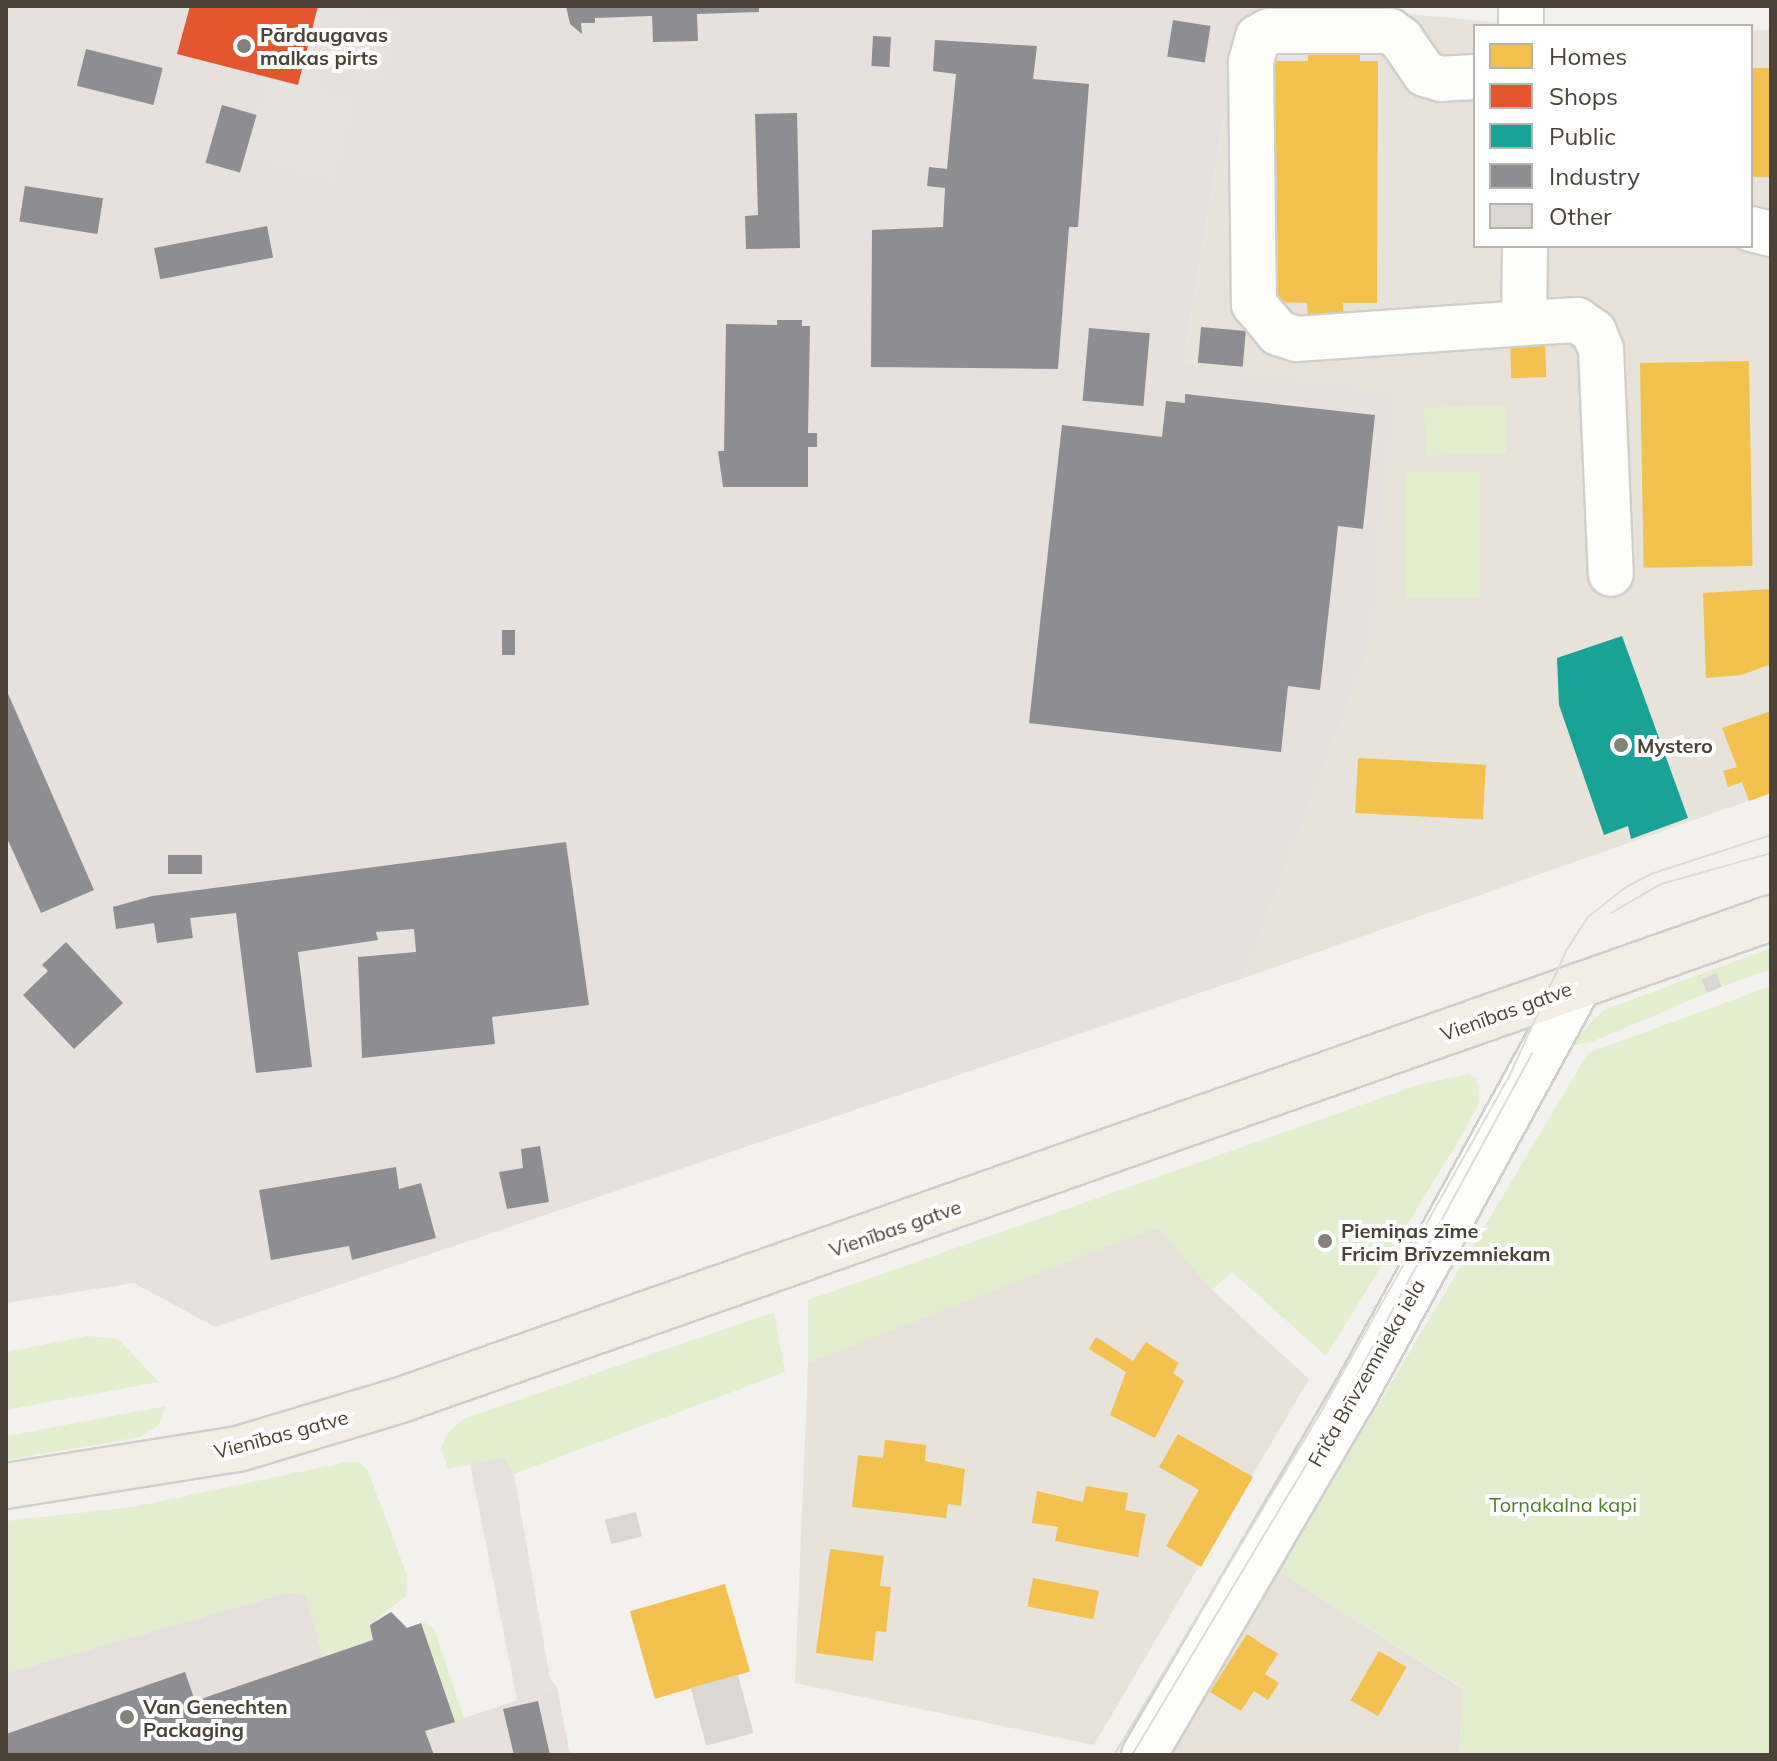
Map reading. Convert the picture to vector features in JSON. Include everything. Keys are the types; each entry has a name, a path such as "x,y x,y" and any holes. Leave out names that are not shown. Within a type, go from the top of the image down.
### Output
{"main road":[{"name":"Vienības gatve","path":"6,1486 238,1449 398,1401 1771,918"}],"street":[{"path":"1473,77 1441,79 1425,74 1401,39 1390,31 1269,31 1258,37 1251,62 1254,304 1278,333 1297,339 1577,320 1594,332 1601,349 1611,574"},
{"path":"1524,323 1525,248"},
{"name":"Friča Brīvzemnieka iela","path":"1144,1755 1361,1385 1579,986"}],"shaded area":[{"path":"6,6 1242,6 1184,363 1394,392 1369,650 1244,978 215,1327 134,1283 6,1303"},
{"path":"318,6 399,17 383,83 319,68 314,89 352,101 335,180 245,157 268,78 298,85"},
{"path":"1242,6 1326,6 1542,24 1473,24 1473,248 1753,248 1753,30 1771,30 1771,793 1244,978 1369,650 1184,364"},
{"path":"1158,1227 1212,1290 1309,1379 1094,1745 795,1683 808,1363 1006,1281"},
{"path":"504,1457 514,1474 550,1678 557,1687 517,1700 470,1464"},
{"path":"1279,1571 1463,1689 1459,1755 1167,1755"},
{"path":"290,1592 306,1596 323,1657 372,1640 370,1625 391,1612 407,1628 421,1623 455,1721 557,1687 570,1755 6,1755 6,1673"}],"green space":[{"path":"1505,405 1507,453 1426,456 1424,408"},
{"path":"1405,472 1480,472 1480,598 1405,598"},
{"path":"1771,948 1771,969 1722,987 1715,974 1701,979 1707,993 1594,1041 1567,1047 1604,1010"},
{"name":"Torņakalna kapi","path":"1771,986 1771,1755 1459,1755 1463,1688 1279,1571 1588,1053"},
{"path":"1468,1074 1476,1078 1478,1105 1326,1356 1232,1272 1212,1290 1157,1227 808,1363 808,1300 1421,1084"},
{"path":"774,1312 785,1372 514,1474 503,1457 448,1469 441,1449 447,1434 463,1419"},
{"path":"88,1336 118,1339 159,1382 6,1410 6,1352"},
{"path":"166,1406 158,1426 140,1437 6,1460 6,1436"},
{"path":"347,1462 360,1462 368,1471 407,1575 406,1596 370,1625 373,1640 323,1657 306,1596 290,1592 6,1673 6,1521 133,1507"},
{"path":"420,1620 434,1628 464,1718 455,1722"}],"building: Homes":[{"path":"1308,46 1360,46 1360,61 1378,61 1377,303 1343,303 1343,320 1308,320 1307,303 1273,302 1274,61 1308,61"},
{"path":"1753,68 1771,68 1771,177 1753,177"},
{"path":"1545,341 1546,377 1511,378 1510,342"},
{"path":"1749,361 1753,566 1644,568 1640,363"},
{"path":"1771,589 1771,664 1742,675 1706,678 1703,593"},
{"path":"1771,711 1771,793 1749,801 1742,782 1728,787 1723,771 1737,767 1722,728"},
{"path":"1358,758 1486,765 1483,820 1355,813"},
{"path":"1096,1337 1133,1361 1146,1342 1179,1363 1173,1373 1184,1381 1155,1438 1110,1415 1126,1372 1089,1349"},
{"path":"1178,1434 1253,1477 1201,1567 1166,1546 1199,1490 1159,1467"},
{"path":"885,1440 926,1445 925,1461 965,1469 961,1506 948,1504 946,1518 852,1507 858,1455 883,1458"},
{"path":"1086,1486 1128,1493 1125,1510 1146,1514 1138,1557 1055,1541 1058,1527 1032,1523 1037,1491 1083,1502"},
{"path":"830,1549 884,1556 880,1586 891,1587 886,1632 876,1631 873,1661 816,1653"},
{"path":"1033,1578 1099,1591 1093,1619 1027,1606"},
{"path":"725,1584 750,1671 655,1699 630,1611"},
{"path":"1247,1634 1278,1654 1265,1674 1279,1683 1268,1700 1254,1691 1241,1711 1210,1692"},
{"path":"1379,1651 1407,1667 1378,1716 1350,1700"}],"building: Shops":[{"name":"Pārdaugavas malkas pirts","path":"190,6 318,6 298,85 177,54"}],"building: Public":[{"path":"1622,636 1688,818 1631,839 1628,826 1604,835 1559,705 1557,658"}],"building: Industry":[{"path":"566,6 759,6 759,12 697,14 698,41 653,42 652,16 595,18 595,23 581,23 582,34 570,24"},
{"path":"1173,20 1211,26 1205,62 1167,57"},
{"path":"873,36 891,37 889,67 871,66"},
{"path":"935,40 1037,46 1033,79 1089,84 1078,227 1069,227 1058,369 871,367 872,230 943,227 945,188 927,186 929,167 947,169 956,74 933,71"},
{"path":"86,49 163,68 153,105 77,86"},
{"path":"222,105 257,115 240,173 205,163"},
{"path":"797,113 800,248 746,249 745,216 758,215 755,114"},
{"path":"25,186 103,198 97,234 19,222"},
{"path":"267,226 273,257 160,279 154,248"},
{"path":"777,320 802,320 802,326 810,326 808,433 817,433 817,447 808,447 808,487 723,487 718,451 724,451 726,324 777,325"},
{"path":"1201,327 1246,331 1243,367 1198,363"},
{"path":"1089,328 1150,333 1143,406 1083,401"},
{"path":"1185,394 1375,415 1363,529 1338,526 1320,690 1288,686 1281,752 1029,723 1062,425 1162,437 1166,401 1185,403"},
{"path":"502,630 515,630 515,655 502,655"},
{"path":"6,689 94,890 41,913 6,836"},
{"path":"566,842 589,1005 492,1017 495,1044 362,1058 358,957 416,952 414,929 376,932 378,940 298,952 312,1067 256,1073 236,913 190,918 193,938 157,943 154,923 116,929 113,907 152,896"},
{"path":"168,855 202,855 202,874 168,874"},
{"path":"66,942 123,1003 74,1049 23,995 48,971 42,965"},
{"path":"540,1146 549,1202 507,1209 499,1172 523,1168 521,1149"},
{"path":"396,1167 399,1189 421,1183 436,1238 352,1260 349,1246 271,1260 259,1190"},
{"path":"391,1612 407,1628 421,1623 455,1722 425,1731 434,1755 6,1755 6,1734 185,1672 195,1701 373,1640 370,1625"},
{"path":"538,1701 550,1755 514,1755 503,1709"}],"building: Other":[{"path":"1716,973 1722,987 1707,993 1701,979"},
{"path":"636,1512 642,1536 611,1544 605,1520"},
{"path":"738,1675 754,1733 706,1746 691,1688"}],"tram line":[{"path":"1114,1755 1323,1408 1508,1079 1566,951 1588,917 1626,887 1654,873 1771,835"},
{"path":"1611,913 1661,884 1771,853"},
{"path":"1132,1755 1333,1420 1532,1054"}],"place":[{"name":"Pārdaugavas malkas pirts","path":"244,46"},
{"name":"Mystero","path":"1621,745"},
{"name":"Piemiņas zīme Fricim Brīvzemniekam","path":"1325,1241"},
{"name":"Van Genechten Packaging","path":"127,1717"}]}
